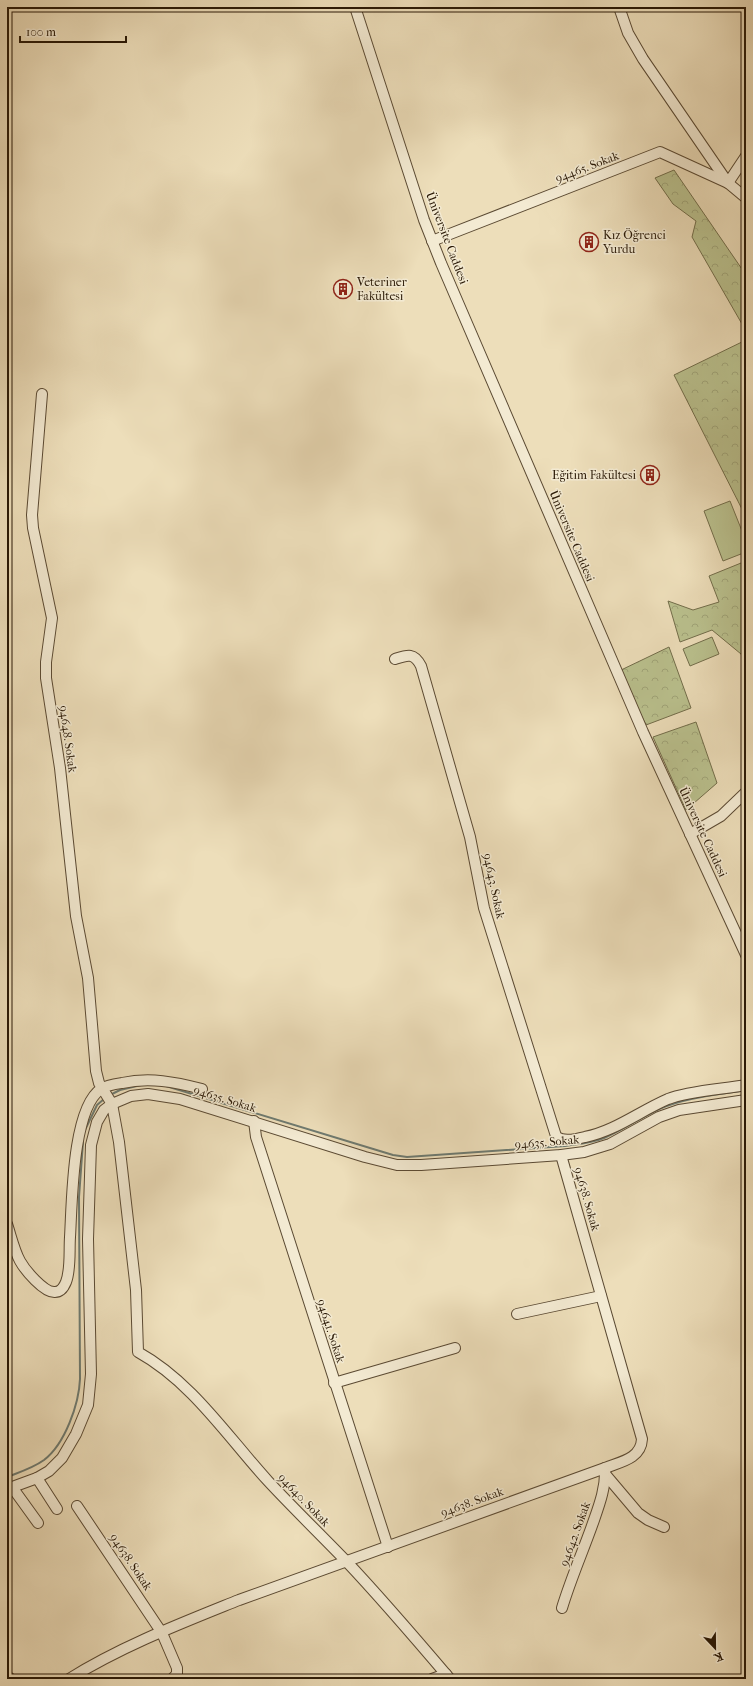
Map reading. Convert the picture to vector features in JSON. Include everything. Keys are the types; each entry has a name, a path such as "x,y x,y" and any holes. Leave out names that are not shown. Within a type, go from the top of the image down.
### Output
{"street":[{"name":"Üniversite Caddesi","path":"354,7 432,241 642,732 746,955"},
{"path":"619,7 628,33 643,59 728,183 746,156"},
{"name":"94465. Sokak","path":"432,241 660,152 728,183 746,198"},
{"name":"94648. Sokak","path":"42,394 32,499 33,528 52,618 46,662 46,678 60,774 76,916 88,978 96,1071 102,1088 112,1104"},
{"name":"94643. Sokak","path":"394,659 404,656 413,656 421,666 470,837 479,889 492,938 541,1087 552,1126 558,1139"},
{"path":"690,834 721,816 746,792"},
{"path":"7,1224 20,1262 37,1282 44,1288 55,1292 64,1287 68,1274 74,1174 82,1121 92,1097 102,1088 126,1082 152,1080 173,1082 202,1089"},
{"name":"94635. Sokak","path":"558,1139 578,1139 602,1132 670,1098 746,1085"},
{"name":"94635. Sokak","path":"10,1488 37,1478 49,1471 62,1458 76,1434 88,1405 91,1374 88,1239 91,1145 97,1122 104,1110 112,1104 125,1098 139,1095 160,1095 180,1099 254,1121 365,1157 397,1165 421,1165 561,1155 588,1151 610,1144 659,1117 679,1110 746,1100"},
{"name":"94640. Sokak","path":"112,1104 120,1142 136,1290 138,1352 153,1360 182,1384 213,1416 287,1501 346,1562 448,1677"},
{"name":"94641. Sokak","path":"254,1121 256,1137 388,1547"},
{"name":"94638. Sokak","path":"69,1679 114,1655 239,1600 605,1471 635,1455 640,1450 642,1439 561,1155"},
{"path":"517,1314 601,1296"},
{"path":"334,1383 455,1348"},
{"path":"605,1471 642,1517 664,1527"},
{"name":"94642. Sokak","path":"562,1608 584,1552 599,1507 604,1488 605,1471"},
{"path":"37,1478 57,1509"},
{"path":"10,1488 38,1523"},
{"name":"94638. Sokak","path":"77,1506 162,1633"},
{"path":"162,1633 177,1668 177,1674 172,1679"},
{"path":"7,1676 11,1679"},
{"name":"94640. Sokak","path":"432,1679 448,1677"}],"green space":[{"path":"674,170 746,275 746,331 692,237 696,221 673,204 655,178"},
{"path":"746,340 746,517 674,375"},
{"path":"730,501 746,541 746,552 723,561 704,511"},
{"path":"746,561 746,663 741,654 712,630 680,642 668,601 693,610 719,602 709,576"},
{"path":"712,637 719,654 690,666 683,649"},
{"path":"669,647 691,708 646,725 619,671"},
{"path":"696,722 717,783 686,810 653,737"}],"waterway":[{"path":"110,1095 120,1090 141,1085"},
{"path":"166,1086 393,1155 407,1157 565,1146 589,1142 611,1135 669,1105 702,1097 746,1090"},
{"path":"85,1130 97,1105 104,1099"},
{"path":"7,1477 26,1470 44,1460 52,1453 70,1423 77,1400 80,1379 79,1197 83,1142"}],"place":[{"name":"Kız Öğrenci Yurdu","path":"589,242"},
{"name":"Veteriner Fakültesi","path":"343,289"},
{"name":"Eğitim Fakültesi","path":"650,475"}]}
